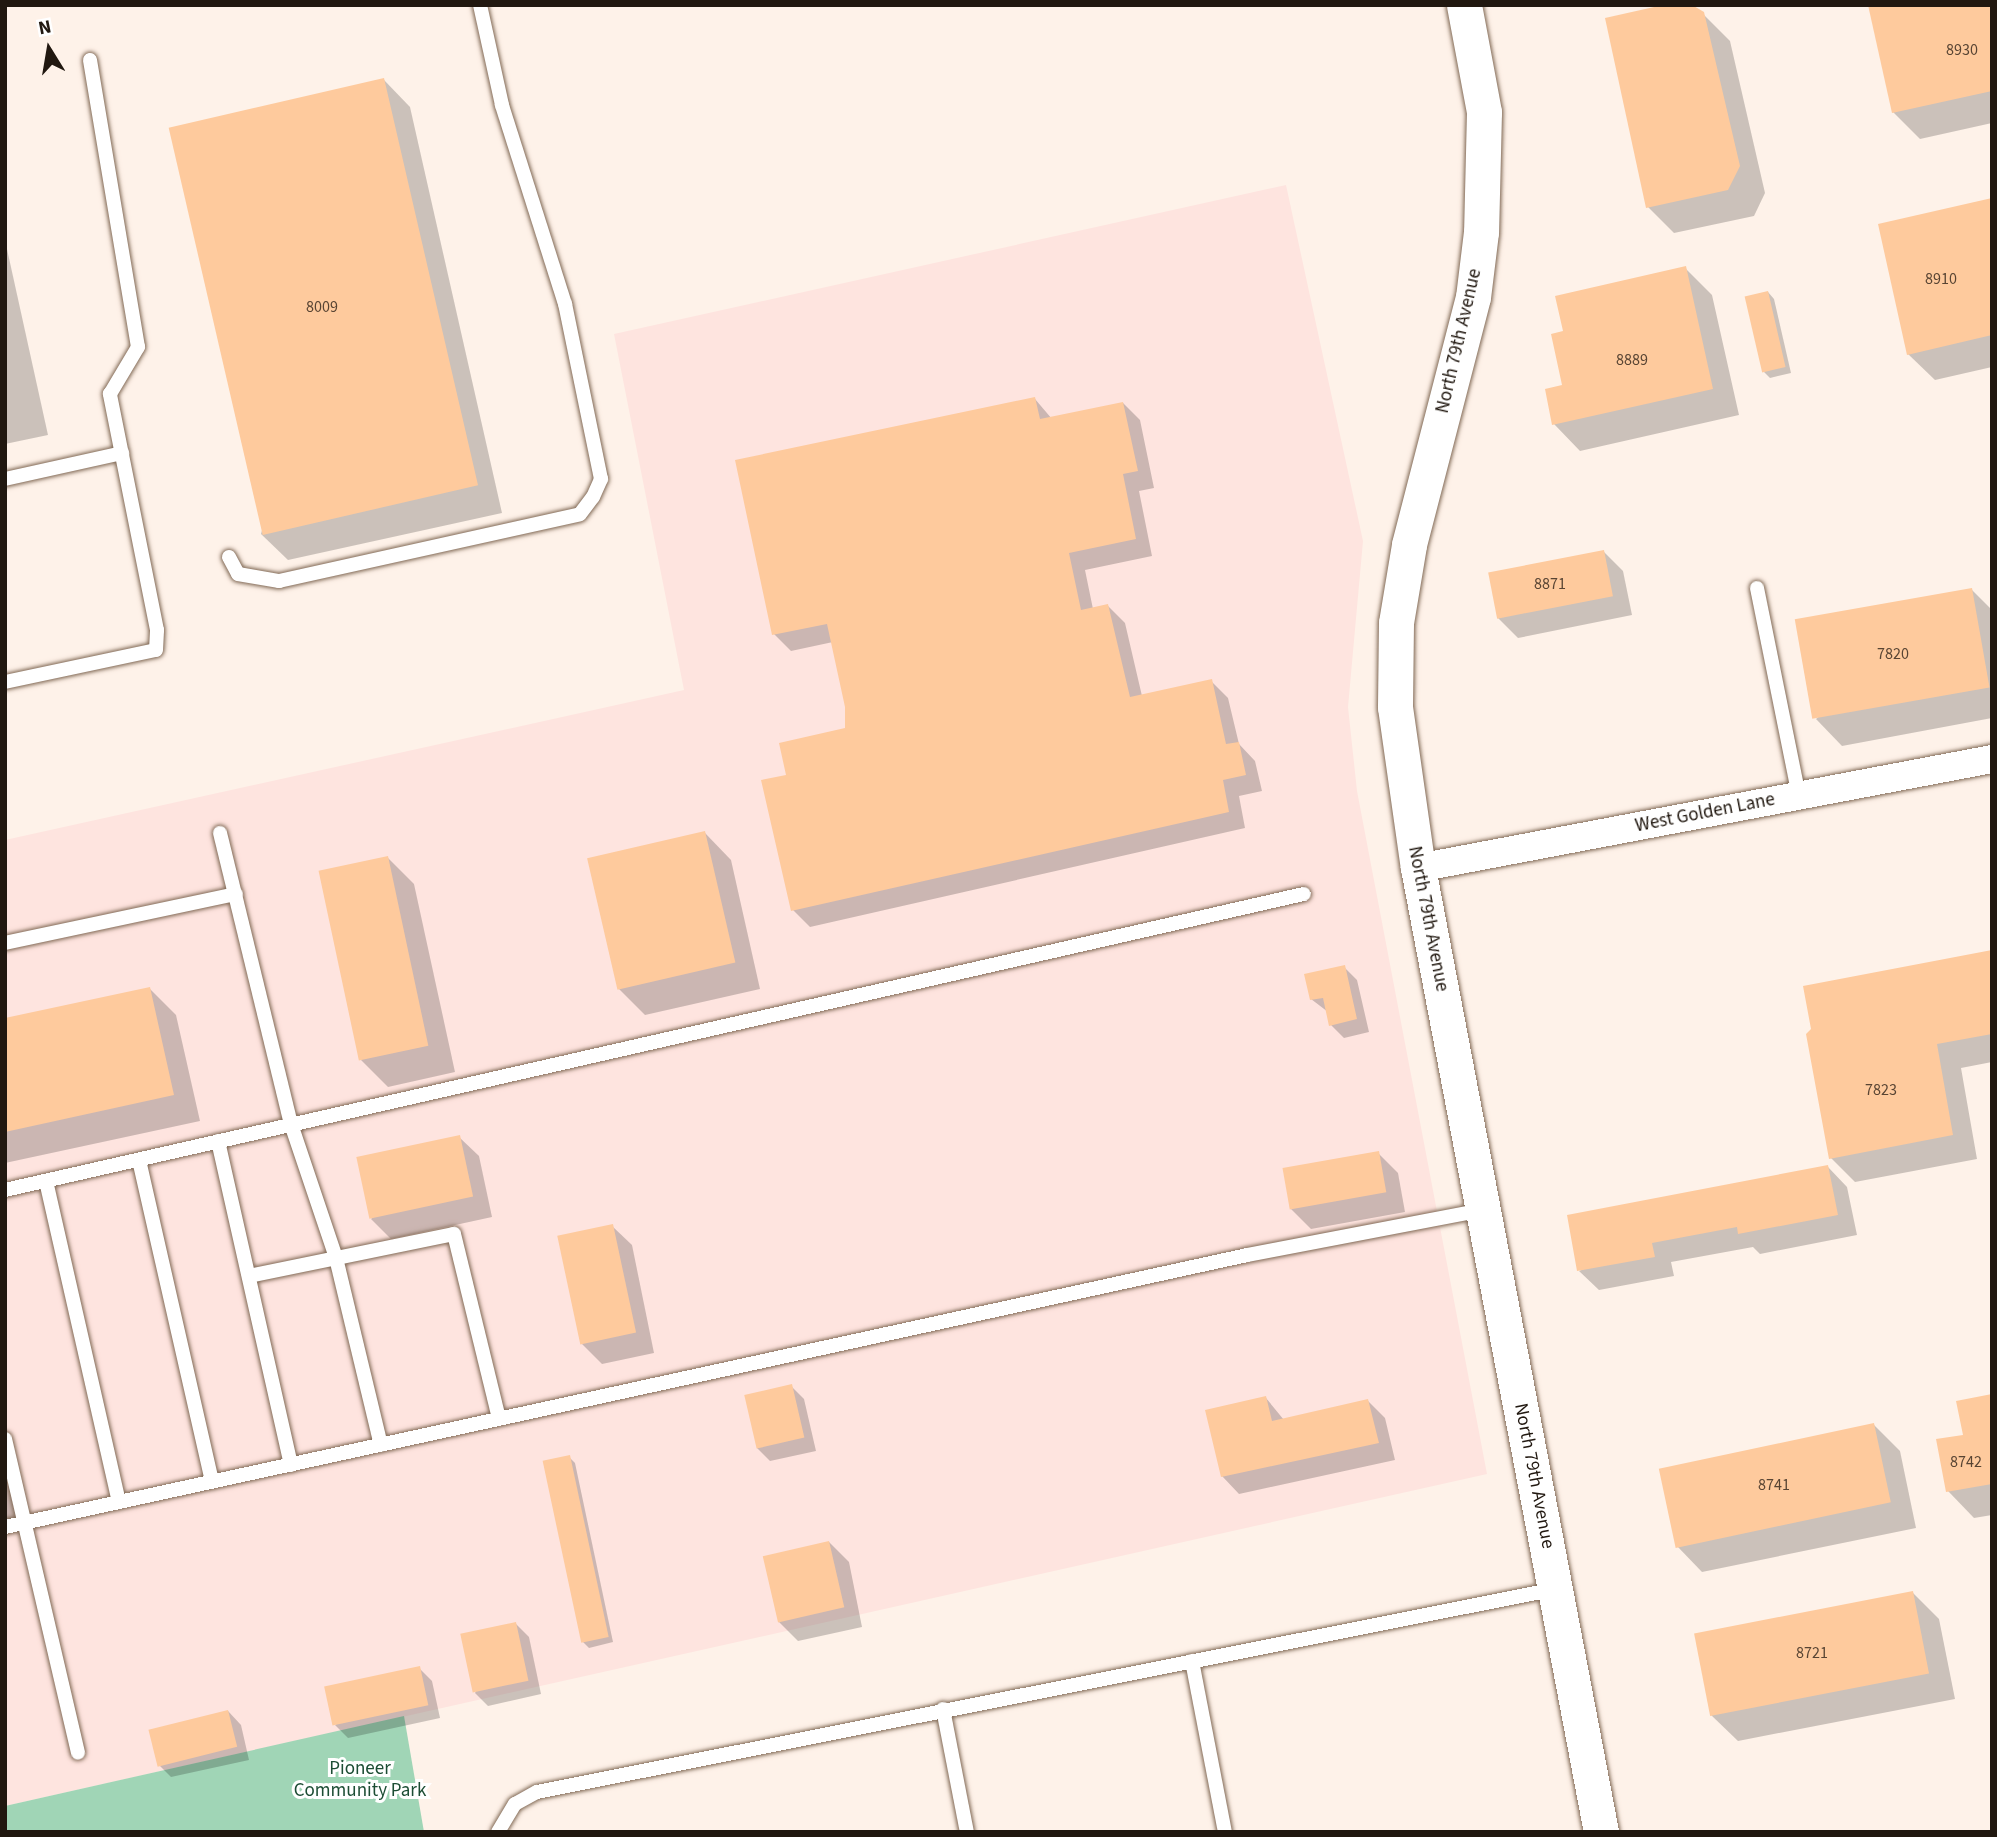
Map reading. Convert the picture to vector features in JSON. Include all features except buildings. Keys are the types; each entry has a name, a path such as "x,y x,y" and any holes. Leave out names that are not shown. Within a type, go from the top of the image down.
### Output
{"street":[{"name":"North 79th Avenue","path":"1464,5 1484,112 1481,232 1473,297 1409,545 1396,623 1400,759 1418,868 1601,1832"},
{"name":"West Golden Lane","path":"1418,868 1992,759"}],"lane":[{"path":"229,556 238,574 279,581 580,514 593,497 601,479 565,304 502,105 480,5"},
{"path":"5,682 156,650 157,630 110,394 138,347 90,60"},
{"path":"5,480 122,453"},
{"path":"1758,588 1799,796"},
{"path":"220,833 291,1124 336,1258 381,1445"},
{"path":"5,943 236,894"},
{"path":"5,1190 1304,894"},
{"path":"218,1141 291,1465"},
{"path":"139,1160 212,1482"},
{"path":"46,1181 119,1502"},
{"path":"5,1527 1235,1258 1483,1210"},
{"path":"249,1276 454,1234 499,1419"},
{"path":"5,1439 78,1753"},
{"path":"498,1832 515,1804 537,1792 1556,1589"},
{"path":"1192,1661 1225,1832"},
{"path":"943,1709 967,1832"}],"shaded area":[{"path":"1286,185 1363,541 1348,707 1357,791 1487,1474 5,1806 5,840 684,690 614,334"}],"green space":[{"name":"Pioneer Community Park","path":"404,1716 424,1832 5,1832 5,1806"}]}
